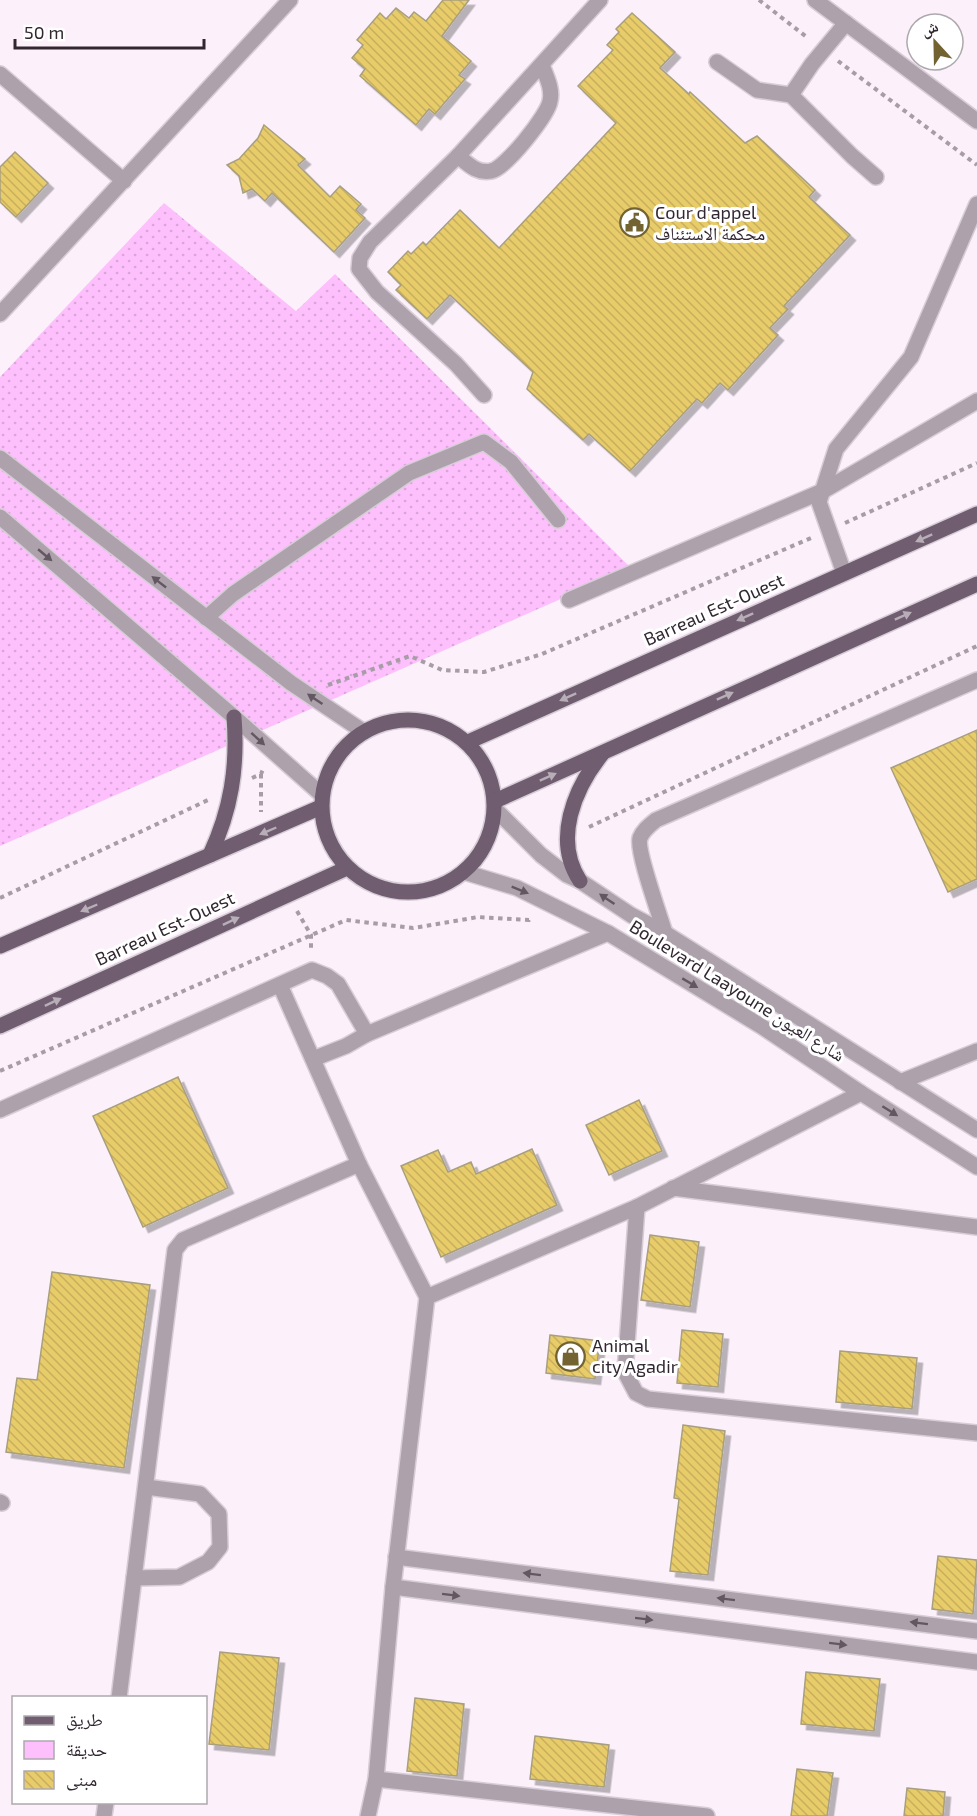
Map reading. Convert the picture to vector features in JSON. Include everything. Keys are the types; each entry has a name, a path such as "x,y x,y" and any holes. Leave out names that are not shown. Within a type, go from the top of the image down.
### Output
{"main road":[{"name":"Barreau Est-Ouest","path":"468,742 977,514"},
{"path":"495,805 604,752 977,584"},
{"path":"210,855 224,823 232,788 235,765 234,717"},
{"path":"406,719 428,722 449,730 468,742 482,759 491,779 495,805 491,833 480,854 464,872 442,885 417,892 392,891 368,883 347,868 336,855 328,840 323,824 322,801 329,770 343,748 364,732 384,723 406,719"},
{"path":"580,881 571,868 568,843 570,818 576,794 588,772 604,752"},
{"path":"0,946 262,833 322,801"},
{"name":"Barreau Est-Ouest","path":"0,1026 347,868"}],"street":[{"path":"0,314 290,0"},
{"path":"484,395 456,364 377,292 359,269 360,258 370,242 459,156 600,0"},
{"path":"815,0 977,121"},
{"path":"791,95 846,23"},
{"path":"717,62 756,90 791,95 876,177"},
{"path":"459,156 473,169 490,172 502,166 547,112 551,99 542,65"},
{"path":"0,74 124,181"},
{"path":"844,573 819,502 836,449 911,357 977,204"},
{"path":"569,600 823,491 977,401"},
{"path":"206,618 242,588 409,473 484,442 512,462 558,520"},
{"path":"0,458 309,696 364,732"},
{"path":"0,517 234,717 322,801"},
{"path":"665,933 641,853 639,839 656,820 977,680"},
{"name":"Boulevard Laayoune شارع العيون","path":"495,805 541,855 567,875 580,881 631,915 665,933 977,1130"},
{"name":"Boulevard Laayoune شارع العيون","path":"464,872 517,888 608,933 761,1026 977,1167"},
{"path":"313,1059 608,933"},
{"path":"0,1110 312,970 338,984 367,1034"},
{"path":"280,986 359,1164 428,1297 396,1557 376,1779 368,1816"},
{"path":"900,1082 977,1051"},
{"path":"428,1297 637,1207 861,1093"},
{"path":"119,1696 178,1245 183,1240 359,1164"},
{"path":"673,1188 977,1227"},
{"path":"637,1207 625,1372 636,1393 648,1399 977,1433"},
{"path":"134,1578 179,1577 207,1562 220,1547 219,1515 200,1494 146,1487"},
{"path":"396,1557 977,1631"},
{"path":"393,1587 977,1662"},
{"path":"376,1779 707,1816"}],"path":[{"path":"759,0 977,165"},
{"path":"309,696 334,681 410,656 442,670 484,672 542,654 829,530 977,463"},
{"path":"261,774 262,833"},
{"path":"0,898 232,788"},
{"path":"288,895 311,935 312,970"}],"green space":[{"path":"164,203 296,311 335,274 631,568 0,846 0,377"}],"building":[{"path":"443,0 469,0 442,36 471,61 459,75 465,79 435,114 429,109 416,125 360,76 365,69 352,58 363,45 357,40 380,13 386,19 396,8 409,18 414,12 426,21"},
{"path":"632,13 675,52 660,68 689,94 690,92 745,143 757,136 815,190 809,197 850,235 784,306 788,309 770,328 778,335 728,390 720,383 702,403 697,399 630,471 589,434 583,440 527,389 533,372 450,295 427,319 396,290 401,285 388,272 408,251 411,254 423,242 426,245 460,210 499,248 616,123 578,86 613,50 607,45 619,32 616,29"},
{"path":"264,125 305,159 298,165 330,197 340,186 361,204 356,210 365,218 334,252 272,193 265,201 252,189 243,193 239,176 227,165 239,159 258,138"},
{"path":"15,152 48,183 16,217 0,202 0,167"},
{"path":"977,730 977,879 948,892 891,768"},
{"path":"178,1077 228,1188 143,1227 93,1116"},
{"path":"639,1100 662,1151 609,1175 586,1125"},
{"path":"532,1149 557,1205 441,1257 401,1166 438,1150 448,1172 471,1162 476,1174"},
{"path":"650,1235 699,1242 690,1307 641,1300"},
{"path":"52,1272 150,1285 124,1468 6,1452 17,1378 37,1380"},
{"path":"682,1330 723,1334 718,1387 677,1383"},
{"path":"550,1335 600,1341 595,1379 546,1373"},
{"path":"840,1351 917,1358 912,1409 836,1402"},
{"path":"683,1425 725,1431 708,1575 670,1571 679,1499 674,1498"},
{"path":"938,1556 977,1560 973,1614 932,1609"},
{"path":"220,1652 279,1658 269,1750 209,1744"},
{"path":"806,1672 880,1679 874,1731 801,1724"},
{"path":"415,1698 464,1704 457,1776 407,1771"},
{"path":"535,1736 609,1745 604,1787 530,1779"},
{"path":"797,1769 833,1773 827,1816 791,1816"},
{"path":"907,1788 945,1792 943,1816 904,1816"}],"place":[{"name":"Cour d'appel محكمة الاستئناف","path":"634,223"},
{"name":"Animal city Agadir","path":"571,1356"}]}
